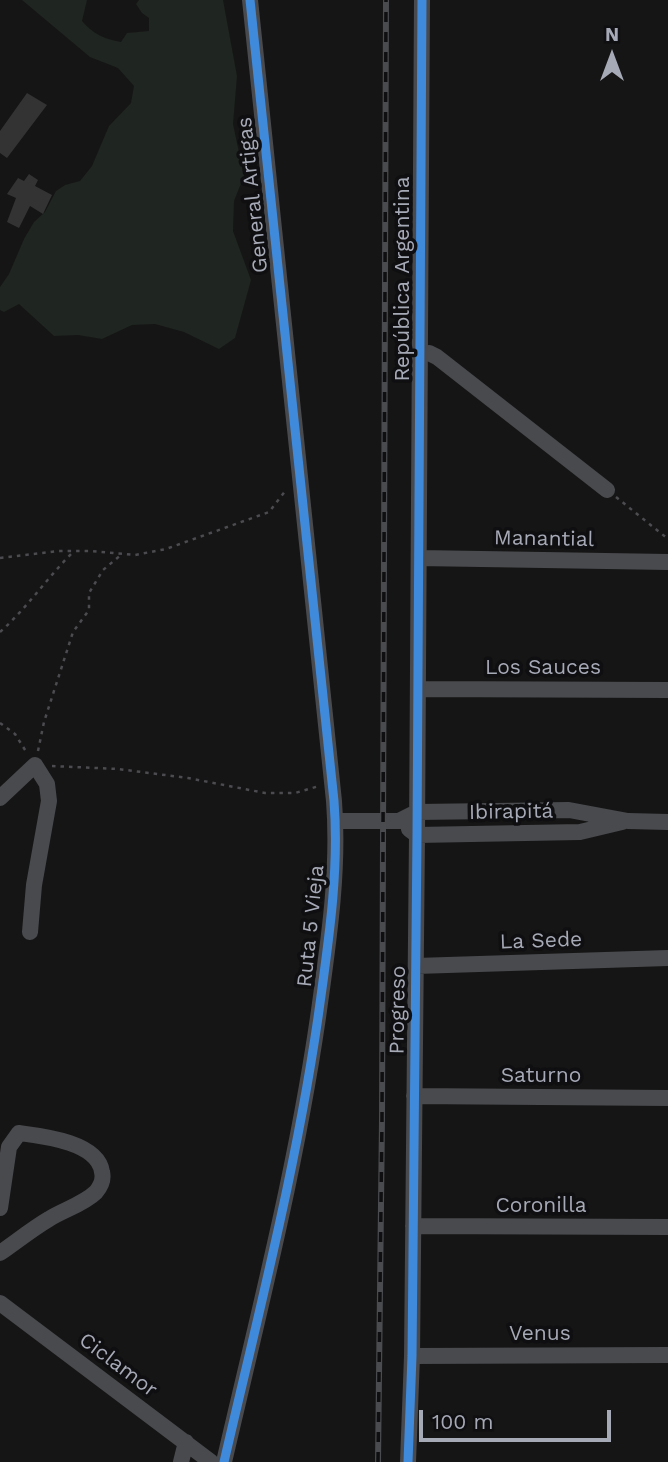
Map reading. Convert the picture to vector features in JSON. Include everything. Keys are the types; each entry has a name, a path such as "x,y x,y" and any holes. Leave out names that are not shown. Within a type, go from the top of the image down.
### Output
{"street":[{"name":"General Artigas","path":"250,0 290,386"},
{"name":"República Argentina","path":"419,558 422,0"},
{"path":"420,355 429,353 437,357 607,490"},
{"name":"Ruta 5 Vieja","path":"224,1462 313,1063 335,865 332,781 290,386"},
{"name":"Manantial","path":"419,558 668,562"},
{"name":"Progreso","path":"408,1462 412,1356 419,558"},
{"name":"Los Sauces","path":"418,689 668,690"},
{"path":"0,798 35,765 47,784 49,801 34,885 30,932"},
{"name":"Ibirapitá","path":"335,821 399,821 417,812 569,810 628,821 668,822"},
{"path":"399,821 417,835"},
{"name":"Ibirapitá","path":"417,835 580,832 628,821"},
{"name":"La Sede","path":"416,966 668,958"},
{"name":"Saturno","path":"414,1096 668,1098"},
{"path":"0,1208 9,1147 19,1133 65,1141 83,1149 96,1159 103,1169 103,1182 94,1193 50,1218 0,1253"},
{"name":"Coronilla","path":"413,1226 668,1227"},
{"name":"Ciclamor","path":"0,1303 211,1462"},
{"name":"Venus","path":"412,1356 668,1355"},
{"path":"181,1462 186,1442"}],"path":[{"path":"0,558 74,551 135,555 166,549 270,512 286,491 299,461"},
{"path":"607,490 662,531 668,539"},
{"path":"0,632 17,617 50,575 74,551"},
{"path":"35,765 44,723 73,632 89,610 89,593 103,570 121,554"},
{"path":"0,723 15,734 35,765"},
{"path":"35,765 188,778 265,793 295,793 332,781"}],"shaded area":[{"path":"22,0 87,0 82,21 99,35 121,42 127,33 149,31 149,18 136,4 139,0 223,0 237,76 233,124 244,176 234,201 233,231 251,280 235,338 219,349 184,332 155,324 132,325 102,339 78,335 54,336 19,304 4,312 0,310 0,287 34,222 45,212 56,191 80,181 92,166 109,126 131,103 134,86 118,68 90,57"}],"building":[{"path":"27,93 47,105 7,158 0,153 0,131"},
{"path":"29,174 38,180 35,186 52,195 43,214 30,206 19,228 7,222 16,198 7,194 18,178 24,181"}],"railway":[{"path":"378,1462 382,1119 386,0"}],"cycle path":[{"path":"224,1462 302,1113 328,947 335,850 334,801 250,0"},
{"path":"408,1462 412,1356 417,835 422,0"}]}
